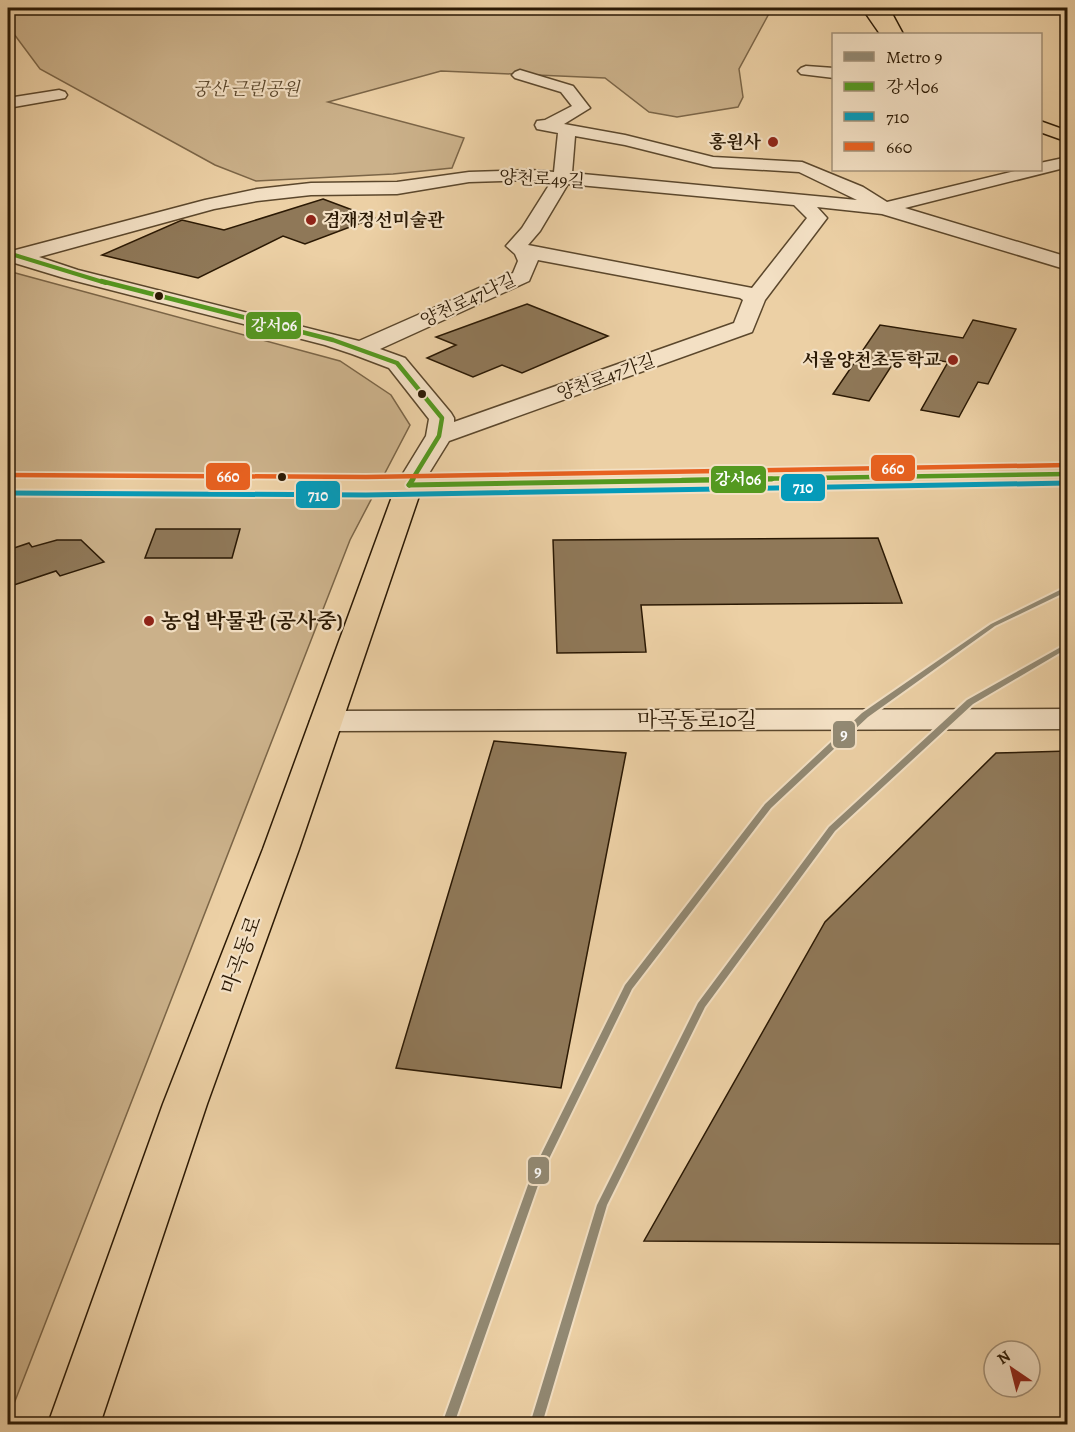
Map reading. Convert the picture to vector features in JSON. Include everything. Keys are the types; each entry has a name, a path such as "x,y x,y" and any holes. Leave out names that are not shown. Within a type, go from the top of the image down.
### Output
{"main road":[{"path":"868,8 886,33"},
{"path":"883,8 896,33"},
{"path":"891,8 903,33"},
{"path":"1042,126 1068,137"},
{"path":"8,484 409,486 1068,474"},
{"name":"마곡동로","path":"74,1425 185,1104 327,721 409,486"}],"street":[{"path":"806,71 832,73"},
{"path":"520,75 567,89 582,108 545,126 625,140 713,162 802,168 856,191 884,208 1032,171"},
{"path":"8,104 59,95"},
{"name":"양천로47나길","path":"360,349 522,277 528,261 524,251 516,246 530,231 563,178 567,130"},
{"path":"1042,168 1068,162"},
{"path":"849,171 856,191"},
{"name":"양천로49길","path":"12,255 212,204 257,195 311,189 397,188 469,177 531,175 884,208 1068,264"},
{"name":"양천로47가길","path":"439,436 744,327 754,299 817,218 800,201"},
{"path":"524,251 747,293 754,299"},
{"path":"12,255 71,274 333,340 397,363 442,418 439,436 409,486"},
{"name":"마곡동로10길","path":"327,721 1068,719"}],"green space":[{"name":"궁산 근린공원","path":"8,8 772,8 739,69 743,97 738,107 677,117 649,112 605,78 441,71 328,102 464,138 452,168 393,174 256,181 215,165 40,69 8,26"},
{"path":"8,271 340,361 391,395 410,425 350,540 8,1419"}],"building":[{"path":"323,199 374,218 305,244 283,236 198,278 102,255 182,220 224,230"},
{"path":"527,304 608,336 522,373 502,365 473,377 427,358 456,345 436,337"},
{"path":"973,320 1016,329 988,384 978,382 959,417 921,410 948,362 899,354 869,401 833,394 880,325 963,338"},
{"path":"156,529 240,529 232,558 145,558"},
{"path":"878,538 902,603 641,605 646,652 557,653 553,540"},
{"path":"57,540 81,540 104,562 60,576 56,571 8,587 8,550 29,543 32,547"},
{"path":"494,741 626,753 561,1088 396,1068"},
{"path":"1068,751 1068,1244 644,1241 825,922 996,753"}],"metro line":[{"name":"9","path":"448,1424 538,1171 628,987 768,806 865,715 993,625 1068,588"},
{"name":"9","path":"536,1424 602,1205 701,1005 832,829 970,702 1068,645"}],"transit line":[{"name":"강서06","path":"8,253 71,274 333,340 397,363 442,418 439,436 409,485"},
{"name":"660","path":"8,475 366,477 1068,465"},
{"name":"강서06","path":"409,485 1068,474"},
{"name":"710","path":"8,493 366,495 1068,483"}],"place":[{"name":"홍원사","path":"773,142"},
{"name":"겸재정선미술관","path":"311,220"},
{"name":"서울양천초등학교","path":"953,360"},
{"name":"농업 박물관 (공사중)","path":"149,621"}]}
